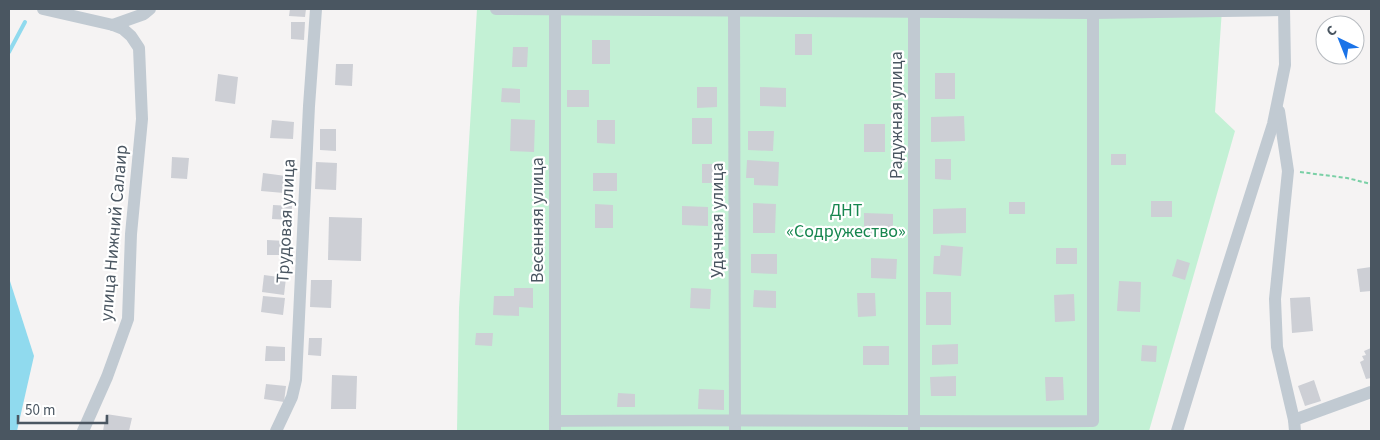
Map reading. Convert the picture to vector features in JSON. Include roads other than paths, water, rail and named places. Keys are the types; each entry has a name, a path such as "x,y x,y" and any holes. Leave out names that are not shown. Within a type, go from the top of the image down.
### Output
{"street":[{"path":"43,9 113,25 144,14 150,9"},
{"name":"Трудовая улица","path":"276,431 292,398 296,380 309,106 316,9"},
{"path":"496,9 1093,11 1284,9 1286,65 1273,124 1177,431"},
{"name":"Весенняя улица","path":"555,9 555,426"},
{"name":"Удачная улица","path":"734,10 734,425"},
{"name":"Радужная улица","path":"914,10 914,426"},
{"path":"555,426 914,426 1093,421 1093,11"},
{"name":"улица Нижний Салаир","path":"83,431 128,319 131,234 142,119 139,48 131,36 123,29 113,25"},
{"path":"1277,104 1288,171 1275,299 1277,347 1295,426 1371,392"}],"water":[{"path":"9,278 34,356 17,431 9,431"}],"waterway":[{"path":"9,52 25,22"}],"park label":[{"name":"ДНТ «Содружество»","path":"846,220"}]}
